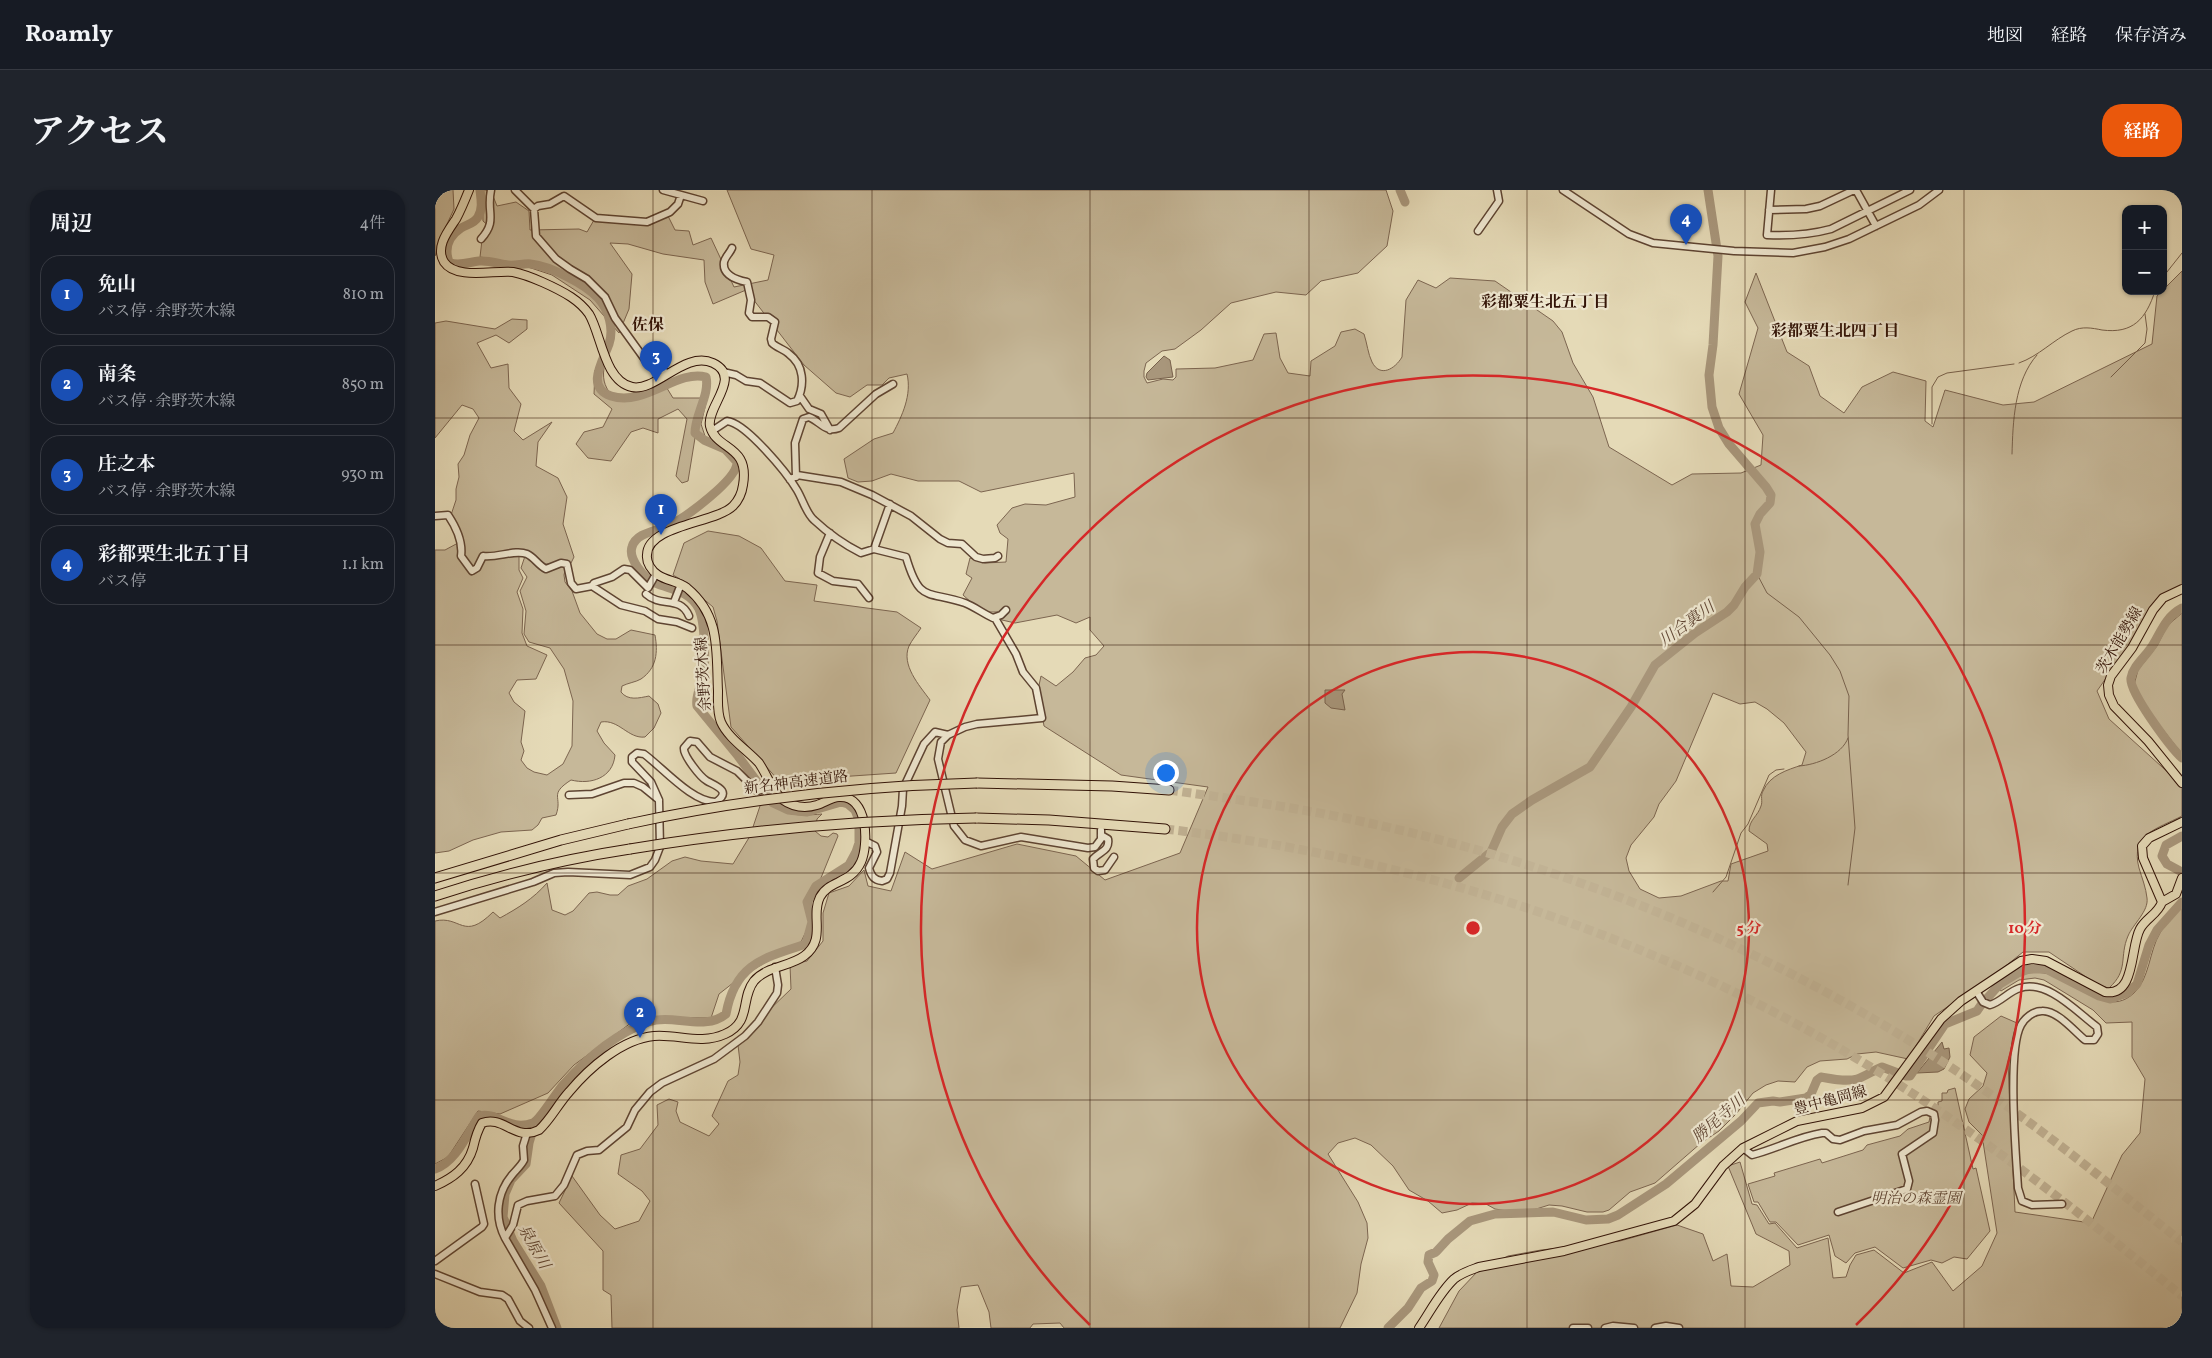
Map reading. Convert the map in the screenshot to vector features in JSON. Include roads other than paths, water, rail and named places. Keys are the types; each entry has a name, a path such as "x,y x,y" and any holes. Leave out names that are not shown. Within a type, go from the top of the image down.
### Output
{"highway":[{"name":"新名神高速道路","path":"435,878 561,840 628,824 708,808 819,793 873,787 977,783 1102,786 1169,790"},
{"path":"435,896 525,869 592,854 683,840 843,823 976,818 1049,820 1165,830"},
{"path":"435,900 525,869"}],"main road":[{"path":"469,190 457,217 441,243 441,255 444,262 457,271 513,272 562,292 577,301 589,314 602,351 609,363 625,384 633,388 645,387 667,373 704,360 716,364 723,372 725,384 710,424 712,431 719,440 736,452 743,463 744,480 740,496 734,505 726,511 661,535 653,542 648,548 647,558 651,569 657,574"},
{"name":"余野茨木線","path":"530,1133 543,1127 566,1095 589,1071 631,1042 652,1036 693,1040 727,1034 742,1019 753,983 760,976 775,967 799,959 810,950 817,934 817,906 819,898 831,886 840,883 860,866 867,842 863,817 857,805 849,798 838,797 812,807 798,807 782,800 772,788 760,765 721,723 712,619 706,608 680,586 657,574"},
{"name":"茨木能勢線","path":"2182,589 2163,598 2153,610 2132,648 2111,676 2108,685 2109,695 2115,706 2148,741 2182,783"},
{"path":"2182,822 2149,838 2142,846 2143,858 2162,902 2176,894 2182,878"},
{"name":"豊中亀岡線","path":"1419,1328 1444,1292 1455,1279 1464,1273 1479,1267 1605,1241 1674,1221 1695,1204 1723,1166 1743,1148 1797,1121 1862,1108 1876,1102 1888,1093 1938,1021 1978,994 2013,965 2032,959 2053,964 2105,992 2111,993 2119,990 2125,983 2129,972 2138,931 2145,921 2157,912 2162,902"},
{"path":"435,1186 447,1180 469,1160 477,1130 482,1123 493,1120 511,1130 530,1133"}],"street":[{"path":"481,239 490,230 489,202 491,190"},
{"path":"515,190 534,209 536,236 556,258 570,270 587,279 605,297 615,318 646,361 667,373"},
{"path":"663,190 688,195 703,201"},
{"path":"1478,232 1499,201 1497,190"},
{"path":"1563,190 1617,227 1643,240 1667,246 1793,253 1812,250 1849,239 1919,204 1939,190"},
{"path":"1771,190 1767,235 1785,236 1819,232 1867,212 1910,190"},
{"path":"1769,210 1806,209 1819,206 1838,193 1855,190 1876,226"},
{"path":"534,209 550,204 564,196 597,218 647,222 671,212 678,204 681,195"},
{"path":"661,216 672,216"},
{"path":"723,372 736,375 745,381 760,383 790,403 797,401 800,396 803,381 802,375 790,354 772,343 771,338 775,322 768,317 752,317 749,313 751,300 747,282 735,280 728,274 724,266 725,259 732,248"},
{"path":"793,478 795,443 803,419 809,417 830,430 839,428 877,394 893,384"},
{"path":"800,396 809,409 821,414 830,430"},
{"path":"712,431 727,421 732,422 745,431 793,478 813,520 836,540 861,553 874,549 900,554 906,557 912,579 921,590 935,597 965,603 995,618 1023,672 1036,688 1042,718 977,724 948,735 941,742 938,759 954,826 965,840 981,846 1011,838 1029,837 1088,848 1099,844 1101,833 1107,839 1109,845 1108,848 1093,859 1094,868 1098,871 1105,870 1114,857"},
{"path":"793,478 841,482 890,504 911,516 940,539 948,543 962,544 976,557 983,559 998,556"},
{"path":"874,549 890,504"},
{"path":"435,516 448,515 456,526 462,550 461,556 471,571 477,568 484,556 491,558 511,552 527,554 546,569 561,563 568,565 571,583 576,589 592,586 621,605 645,611 657,619 677,622 692,628"},
{"path":"830,533 820,557 818,573 833,581 859,584 869,598"},
{"path":"592,586 593,582 612,577 624,569 630,570 653,600 680,604 689,616"},
{"path":"647,593 657,574"},
{"path":"674,602 680,586"},
{"path":"995,618 1006,610"},
{"path":"867,842 875,846 877,852 869,868 871,874 877,881 887,879 890,873 903,806 903,790 924,744 931,735 935,732 948,735"},
{"path":"435,912 533,882 554,873 568,872 623,876 644,871 655,860 660,847 659,800 651,782 632,762 632,757 637,753 640,752 650,758 702,800 716,802 722,796 722,792 718,786 704,778 683,753 685,745 694,741 710,757 737,771 754,789 759,792 772,788"},
{"path":"569,795 592,794 616,784 634,783 643,787 659,800"},
{"path":"505,1238 513,1225 518,1205 527,1201 555,1196 564,1184 577,1155 587,1151 599,1150 627,1127 635,1110 650,1092 662,1084 713,1060 745,1036 758,1022 777,993 778,985 775,967"},
{"path":"1978,994 1985,1004 1995,1003 2019,988 2033,986 2048,990 2097,1027 2098,1034 2094,1040 2085,1040 2054,1014 2043,1011 2030,1014 2020,1026 2015,1052 2013,1104 2018,1188 2022,1201 2032,1205 2062,1204"},
{"path":"1743,1148 1752,1155 1766,1152 1796,1139 1822,1133 1826,1133 1833,1139 1840,1140 1864,1131 1897,1125 1927,1110 1934,1114 1933,1133 1902,1154 1909,1181 1907,1189 1837,1212"},
{"path":"530,1133 523,1146 525,1160 507,1182 499,1202 499,1227 535,1290 552,1328"},
{"path":"435,1261 484,1224 475,1184"},
{"path":"435,1274 480,1292 502,1295 508,1299 521,1321 529,1328"},
{"path":"1605,1328 1619,1326 1634,1328"},
{"path":"1655,1328 1666,1326 1679,1328"},
{"path":"1573,1328 1588,1328"}],"waterway":[{"path":"435,1169 455,1154 479,1116 492,1116 517,1125 525,1125 536,1121 563,1085 581,1066 624,1033 648,1022 658,1020 708,1022 726,1014 730,997 736,984 753,966 764,959 806,944 812,922 807,902 816,886 849,865 859,843 859,820 855,810 848,804 841,802 807,812 788,810 773,803 697,706 704,662 704,633 699,609 685,594 651,581 638,568 632,557 632,547 638,538 670,525 687,514 710,497 729,478 735,469 737,462 725,449 704,440 695,433 697,419 706,391 706,377 684,378 636,397 624,398 611,396 603,392 597,380 600,366 609,344 611,326 608,314 602,303 585,287 567,276 539,265 508,265 483,261 459,264 449,262 447,247 453,235 461,228 475,221 480,214 480,190"},
{"path":"1400,190 1405,202"},
{"name":"川合裏川","path":"1459,878 1491,852 1502,827 1512,814 1532,800 1590,767 1631,707 1655,665 1695,633 1727,612 1757,574 1760,552 1755,524 1760,514 1770,503 1771,495 1729,444 1719,428 1712,407 1709,375 1713,345 1718,256 1708,190"},
{"path":"2167,272 2182,253"},
{"path":"2019,363 2079,328 2113,331 2130,327 2142,317 2153,295"},
{"path":"2111,377 2145,343 2147,329 2145,314"},
{"path":"2012,454 2014,415 2019,389 2029,365 2037,355"},
{"path":"1932,424 1932,387 1938,377 1947,373 2014,364"},
{"path":"1757,574 1767,593 1799,617 1830,655 1840,671 1849,696 1848,735 1855,828 1848,885"},
{"name":"勝尾寺川","path":"2182,608 2165,623 2151,647 2132,673 2131,678 2136,695 2143,706 2160,732 2182,758"},
{"path":"1799,766 1813,764 1828,758 1840,749 1848,738"},
{"path":"1713,892 1726,877 1741,833 1748,824 1769,775 1776,770 1784,769"},
{"name":"勝尾寺川","path":"2182,836 2166,845 2162,856 2167,864 2182,872"},
{"name":"勝尾寺川","path":"1388,1328 1408,1308 1421,1288 1432,1281 1434,1275 1428,1262 1429,1255 1436,1252 1448,1239 1470,1221 1495,1214 1553,1212 1586,1220 1608,1219 1618,1215 1666,1184 1741,1121 1758,1103 1806,1098 1811,1094 1817,1080 1821,1077 1853,1080 1882,1067 1910,1076 1945,1024 1977,1011 2000,984 2018,973 2029,969 2046,969 2099,996 2110,999 2127,993 2137,984 2149,945 2157,930 2182,902"},
{"name":"泉原川","path":"534,1126 526,1164 511,1180 505,1194 503,1217 513,1241 541,1286 557,1328"}],"tunnel":[{"path":"1169,790 1316,812 1442,840 1519,862 1595,888 1670,917 1743,950 1814,986 1884,1025 1952,1068 2040,1131 2182,1242"},
{"path":"1165,829 1257,842 1348,859 1438,881 1527,908 1615,940 1700,976 1783,1017 1864,1063 1947,1116 2027,1174 2182,1296"}],"place":[{"name":"彩都栗生北五丁目","path":"1686,245"},
{"name":"庄之本","path":"656,382"},
{"name":"免山","path":"661,535"},
{"name":"南条","path":"640,1038"}],"district":[{"name":"彩都粟生北五丁目","path":"1545,301"},
{"name":"佐保","path":"648,324"},
{"name":"彩都粟生北四丁目","path":"1835,330"}],"park label":[{"name":"明治の森霊園","path":"1916,1198"}]}
